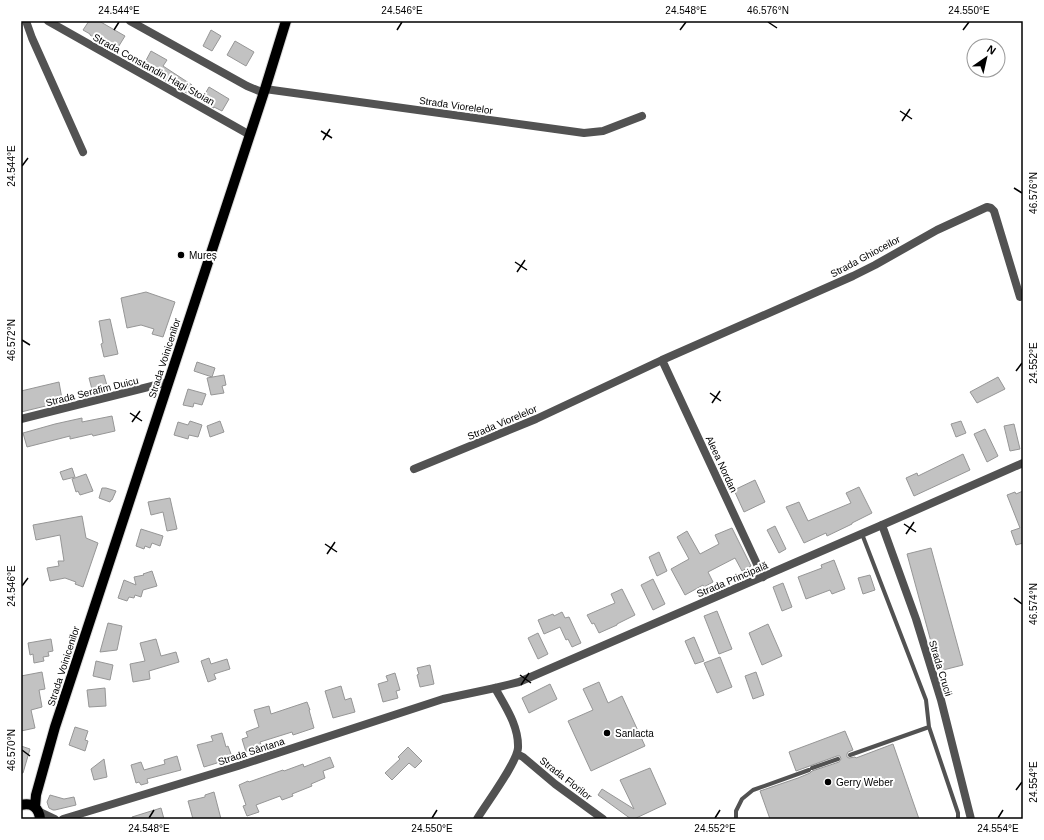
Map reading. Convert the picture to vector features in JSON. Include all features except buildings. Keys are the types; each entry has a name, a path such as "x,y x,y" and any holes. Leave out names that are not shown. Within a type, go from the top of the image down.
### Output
{"main road":[{"name":"Strada Voinicenilor","path":"32,809 55,727 265,91 286,21"}],"street":[{"path":"26,21 32,38 83,152"},
{"name":"Strada Constandin Hagi Stoian","path":"48,21 250,135"},
{"name":"Strada Viorelelor","path":"130,21 247,86 265,91 584,134 603,131 642,116"},
{"name":"Strada Ghioceilor","path":"662,360 853,276 937,230 987,208 991,208 994,211 1020,297"},
{"name":"Strada Viorelelor","path":"414,469 536,419 662,360"},
{"name":"Aleea Nordan","path":"662,360 763,577"},
{"name":"Strada Serafim Duicu","path":"21,419 168,382"},
{"name":"Strada Principală","path":"443,699 519,682 1023,463"},
{"name":"Strada Crucii","path":"882,525 916,619 941,700 971,819"},
{"path":"477,819 515,759 518,749 518,742 513,721 495,688"},
{"name":"Strada Sântana","path":"63,819 238,766 443,699"},
{"name":"Strada Florilor","path":"517,754 523,757 555,784 603,819"},
{"path":"32,809 55,819"}],"lane":[{"path":"862,533 926,700 929,727 958,813 958,819"},
{"path":"850,755 929,727"},
{"path":"736,819 736,812 742,799 753,790 838,759"}],"place":[{"name":"Mureș","path":"181,255"},
{"name":"Sanlacta","path":"607,733"},
{"name":"Gerry Weber","path":"828,782"}]}
